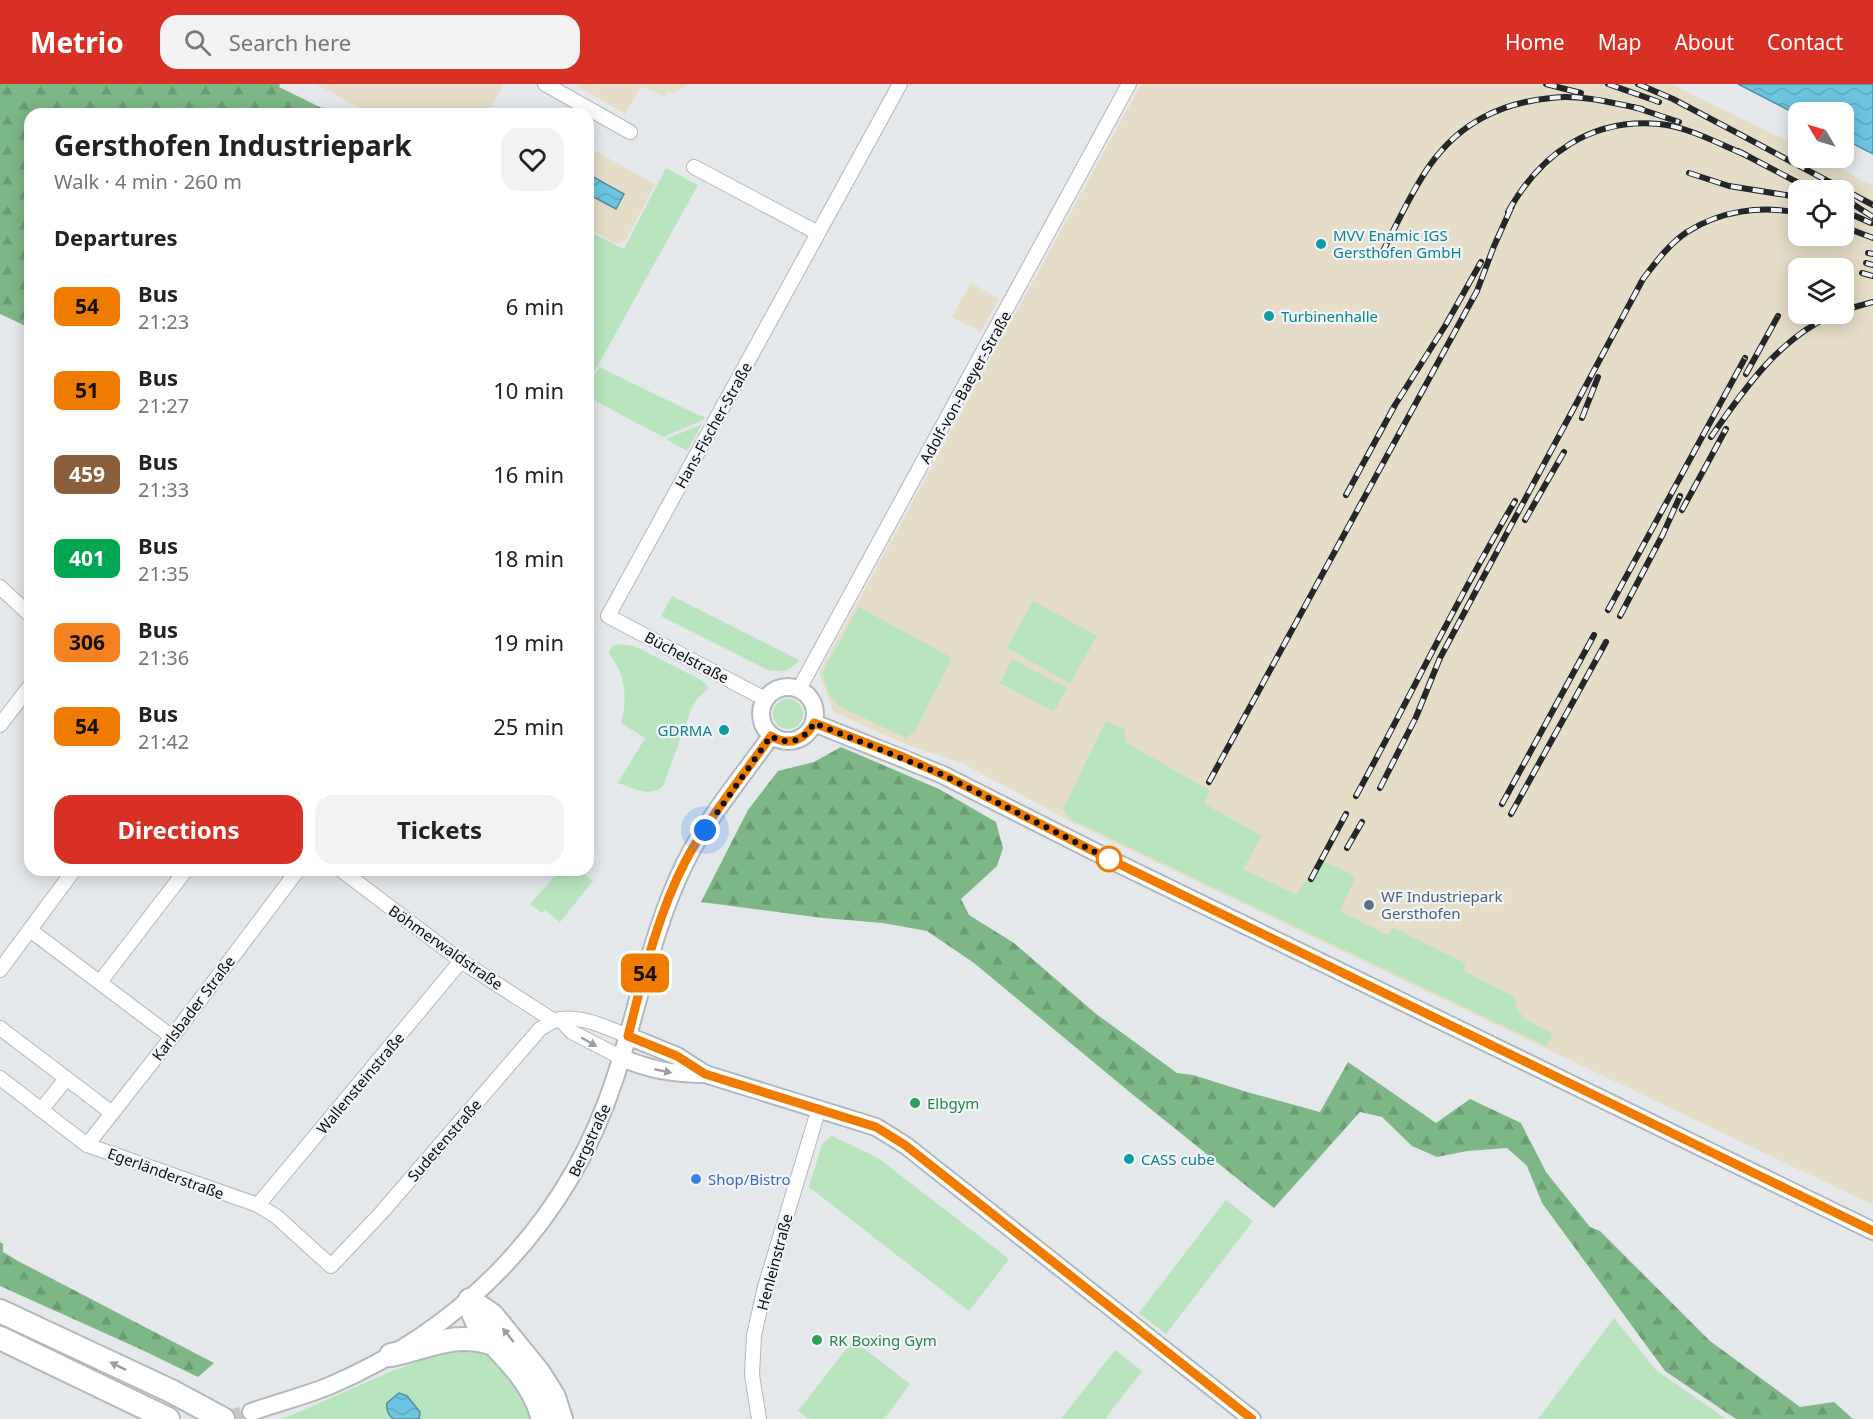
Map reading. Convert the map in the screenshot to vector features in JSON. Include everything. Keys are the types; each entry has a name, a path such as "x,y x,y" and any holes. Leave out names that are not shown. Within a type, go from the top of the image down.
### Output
{"highway":[{"path":"470,1300 472,1315 478,1327 525,1379 539,1405 543,1419"},
{"path":"470,1300 492,1315 539,1372 554,1396 561,1419"},
{"path":"0,1311 171,1391 224,1419"},
{"path":"0,1338 168,1419"},
{"path":"391,1355 450,1339 470,1338 494,1344"}],"street":[{"path":"545,84 588,108"},
{"name":"Hans-Fischer-Straße","path":"608,616 900,84"},
{"name":"Adolf-von-Baeyer-Straße","path":"799,689 1129,84"},
{"path":"594,112 630,132"},
{"path":"694,167 818,233"},
{"path":"0,587 24,609"},
{"name":"Büchelstraße","path":"608,616 765,699"},
{"path":"785,687 799,689 809,697 814,705 814,723 810,731 795,741 786,742 771,736 761,720 760,711 765,699 776,689 785,687"},
{"path":"0,725 24,694"},
{"path":"814,723 948,777 1123,866 1873,1231"},
{"name":"Bergstraße","path":"251,1412 328,1386 391,1355 430,1330 470,1300 539,1227 582,1159 603,1115 622,1058 653,944 666,904 685,862 771,736"},
{"path":"0,970 70,876"},
{"path":"100,982 181,876"},
{"name":"Karlsbader Straße","path":"87,1144 172,1037 293,876"},
{"name":"Böhmerwaldstraße","path":"349,876 461,961 557,1020"},
{"path":"30,930 172,1037"},
{"name":"Wallensteinstraße","path":"258,1206 461,961"},
{"path":"557,1020 577,1019 603,1026 677,1056 705,1074 876,1127 905,1145 1252,1419"},
{"path":"557,1020 572,1032 646,1068 675,1074 705,1074"},
{"name":"Sudetenstraße","path":"331,1266 382,1212 540,1029 557,1020"},
{"path":"0,1028 112,1113"},
{"name":"Egerländerstraße","path":"0,1078 87,1144 258,1206 277,1217 331,1266"},
{"path":"41,1110 66,1079"},
{"name":"Henleinstraße","path":"759,1419 752,1375 754,1335 765,1287 819,1108"}],"shaded area":[{"path":"316,84 504,84 490,108 360,108"},
{"path":"574,84 689,84 675,93 668,92 665,97 644,87 640,88 625,114"},
{"path":"1141,84 1671,84 1788,141 1788,168 1839,168 1873,186 1873,1205 1064,818 964,764 905,744 834,712 819,673"},
{"path":"594,150 655,184 626,240 617,244 594,231"},
{"path":"971,283 999,299 981,332 952,317"}],"green space":[{"path":"0,84 280,84 279,87 322,108 24,108 24,325 0,314"},
{"path":"666,168 698,185 594,372 594,234 624,249"},
{"path":"599,367 705,417 703,420 663,437 594,400 594,377"},
{"path":"702,424 687,451 666,439"},
{"path":"672,596 799,660 785,670 768,670 661,616"},
{"path":"1033,601 1097,636 1070,683 1007,648"},
{"path":"859,607 952,658 915,731 906,738 839,706 830,696 822,673"},
{"path":"619,644 634,646 701,680 708,686 708,689 692,707 663,786 658,790 641,791 618,783 645,738 621,723 624,709 623,682 619,669 609,653 612,646"},
{"path":"1012,659 1067,688 1054,712 1000,683"},
{"path":"788,699 799,703 803,714 799,725 788,729 777,725 773,714 777,703"},
{"path":"1106,721 1124,729 1127,743 1209,790 1205,804 1262,836 1243,869 1297,895 1319,859 1351,874 1355,878 1340,911 1387,935 1394,928 1465,963 1464,971 1515,997 1515,1004 1522,1015 1553,1034 1546,1046 1070,819 1063,809"},
{"path":"841,747 939,789 996,822 1003,848 997,866 961,899 969,915 1014,943 1095,1013 1177,1073 1193,1075 1320,1112 1348,1062 1436,1123 1470,1099 1521,1123 1546,1172 1590,1227 1600,1231 1710,1341 1800,1407 1834,1402 1853,1419 1736,1419 1665,1371 1542,1203 1527,1166 1507,1148 1467,1151 1437,1157 1412,1146 1382,1117 1360,1112 1274,1208 974,963 927,931 883,923 823,918 701,902 748,810 778,771 814,762"},
{"path":"555,876 587,876 593,881 560,922 545,910 542,913 530,904"},
{"path":"832,1136 878,1158 1009,1259 969,1311 809,1187 822,1144"},
{"path":"1226,1200 1253,1221 1166,1334 1139,1313"},
{"path":"0,1242 3,1244 3,1252 18,1261 214,1363 198,1377 0,1286"},
{"path":"1614,1318 1656,1370 1726,1419 1538,1419"},
{"path":"853,1340 910,1384 884,1419 809,1419 798,1411"},
{"path":"483,1349 516,1381 535,1419 283,1419 392,1371 447,1350"},
{"path":"1115,1350 1142,1371 1105,1419 1061,1419"}],"water":[{"path":"1738,84 1873,84 1873,154 1854,144 1854,102 1788,102 1788,110"},
{"path":"594,177 624,194 616,209 594,197"},
{"path":"399,1393 407,1396 420,1412 419,1419 393,1419 387,1410 387,1403"}],"tunnel":[{"path":"226,1419 251,1412"}],"railway":[{"path":"1546,84 1581,93"},
{"path":"1608,84 1659,102"},
{"path":"1638,84 1673,99 1873,205"},
{"path":"1382,253 1410,197 1430,165 1454,138 1483,118 1515,105 1562,97 1596,100 1642,109"},
{"path":"1634,107 1679,122"},
{"path":"1508,212 1521,191 1552,157 1570,144 1611,127 1634,124 1670,126 1693,132 1746,155"},
{"path":"1738,151 1793,180"},
{"path":"1689,173 1729,186 1788,195"},
{"path":"1854,205 1873,217"},
{"path":"1209,782 1477,291 1512,206"},
{"path":"1380,788 1416,717 1440,658 1643,279 1674,242 1700,225 1741,212 1755,210 1788,212"},
{"path":"1854,215 1871,223"},
{"path":"1854,231 1873,238"},
{"path":"1868,253 1873,254"},
{"path":"1346,495 1395,405 1445,326 1481,262"},
{"path":"1866,263 1873,265"},
{"path":"1862,273 1873,276"},
{"path":"1854,307 1873,302"},
{"path":"1746,374 1778,316"},
{"path":"1711,437 1765,366 1780,350 1815,324"},
{"path":"1608,610 1745,358"},
{"path":"1582,418 1598,377"},
{"path":"1682,510 1726,429"},
{"path":"1525,520 1564,452"},
{"path":"1620,616 1680,496"},
{"path":"1356,796 1454,610 1515,501"},
{"path":"1502,804 1594,635"},
{"path":"1511,814 1606,642"},
{"path":"1311,879 1346,814"},
{"path":"1347,848 1362,822"}],"bus line":[{"name":"54","path":"1252,1419 905,1145 876,1127 705,1074 677,1056 628,1036 666,904 685,862 771,736 786,742 795,741 804,737 814,723 924,766 1113,861 1873,1231"}],"place":[{"name":"MVV Enamic IGS Gersthofen GmbH","path":"1321,244"},
{"name":"Turbinenhalle","path":"1269,316"},
{"name":"GDRMA","path":"724,730"},
{"name":"WF Industriepark Gersthofen","path":"1369,905"},
{"name":"Elbgym","path":"915,1103"},
{"name":"CASS cube","path":"1129,1159"},
{"name":"Shop/Bistro","path":"696,1179"},
{"name":"RK Boxing Gym","path":"817,1340"}],"route":[{"path":"705,830 771,736 786,742 795,741 804,737 814,723 941,774 1113,861 1109,859"}]}
